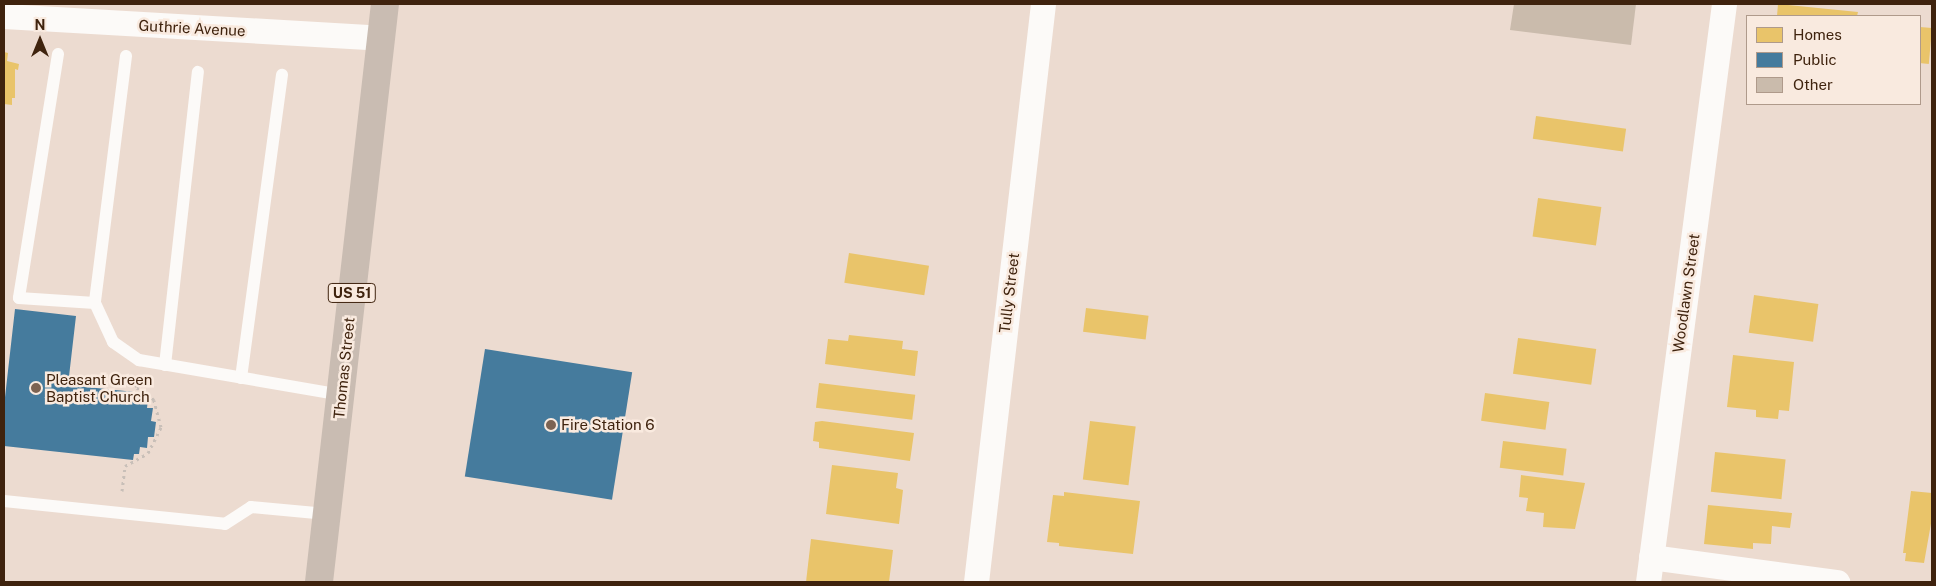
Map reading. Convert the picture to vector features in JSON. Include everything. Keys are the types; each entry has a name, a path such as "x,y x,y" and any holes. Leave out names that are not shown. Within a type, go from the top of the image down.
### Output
{"main road":[{"name":"Thomas Street","path":"319,582 380,38 386,4"}],"street":[{"name":"Tully Street","path":"976,582 1043,4"},
{"name":"Woodlawn Street","path":"1648,582 1724,4"},
{"name":"Guthrie Avenue","path":"4,16 380,38"},
{"path":"1651,556 1836,582"}],"lane":[{"path":"58,54 19,298 94,303"},
{"path":"126,56 94,303 114,342 139,360 341,395"},
{"path":"166,365 198,72"},
{"path":"241,378 282,75"},
{"path":"4,501 225,524 251,507 327,514"}],"path":[{"path":"120,513 125,466 148,453 161,427 154,400 145,391 135,387 139,360"}],"building: Homes":[{"path":"1778,4 1858,12 1857,15 1777,15"},
{"path":"1921,27 1932,28 1929,64 1921,63"},
{"path":"4,52 8,53 7,61 19,64 18,70 15,69 15,98 12,98 12,105 4,104"},
{"path":"1536,116 1626,129 1623,151 1533,139"},
{"path":"1538,198 1601,207 1596,246 1533,237"},
{"path":"849,253 929,266 924,295 844,283"},
{"path":"1754,295 1818,304 1813,342 1749,333"},
{"path":"1086,308 1149,316 1146,339 1083,332"},
{"path":"849,335 903,341 902,349 918,351 915,376 825,364 828,339 848,341"},
{"path":"1518,338 1596,349 1591,385 1513,374"},
{"path":"1733,355 1794,362 1789,411 1779,410 1778,419 1756,417 1756,410 1727,407"},
{"path":"819,383 915,395 912,420 816,408"},
{"path":"1485,393 1549,402 1545,430 1481,421"},
{"path":"822,421 914,433 910,461 819,448 819,442 813,441 815,422"},
{"path":"1090,421 1136,427 1128,485 1083,480"},
{"path":"1503,441 1567,449 1563,476 1500,468"},
{"path":"1715,452 1786,459 1781,499 1711,492"},
{"path":"832,465 898,473 896,488 903,490 899,524 826,514"},
{"path":"1521,475 1585,483 1575,529 1543,527 1544,513 1526,511 1528,498 1519,497"},
{"path":"1911,491 1932,493 1932,518 1924,563 1905,561 1906,553 1903,553"},
{"path":"1064,492 1140,501 1133,554 1059,546 1059,543 1047,542 1053,495 1064,496"},
{"path":"1708,505 1792,513 1790,528 1772,526 1771,544 1753,543 1753,549 1704,544"},
{"path":"811,539 893,550 889,582 806,582"}],"building: Public":[{"path":"15,309 76,316 68,385 144,393 144,399 148,399 147,408 153,408 151,421 156,422 154,437 148,437 147,448 140,447 139,454 134,454 133,460 4,446 4,406"},
{"name":"Fire Station 6","path":"485,349 632,372 612,500 465,476"}],"building: Other":[{"path":"1514,4 1636,4 1631,45 1510,30"}],"place":[{"name":"Pleasant Green Baptist Church","path":"36,388"},
{"name":"Fire Station 6","path":"551,425"}]}
